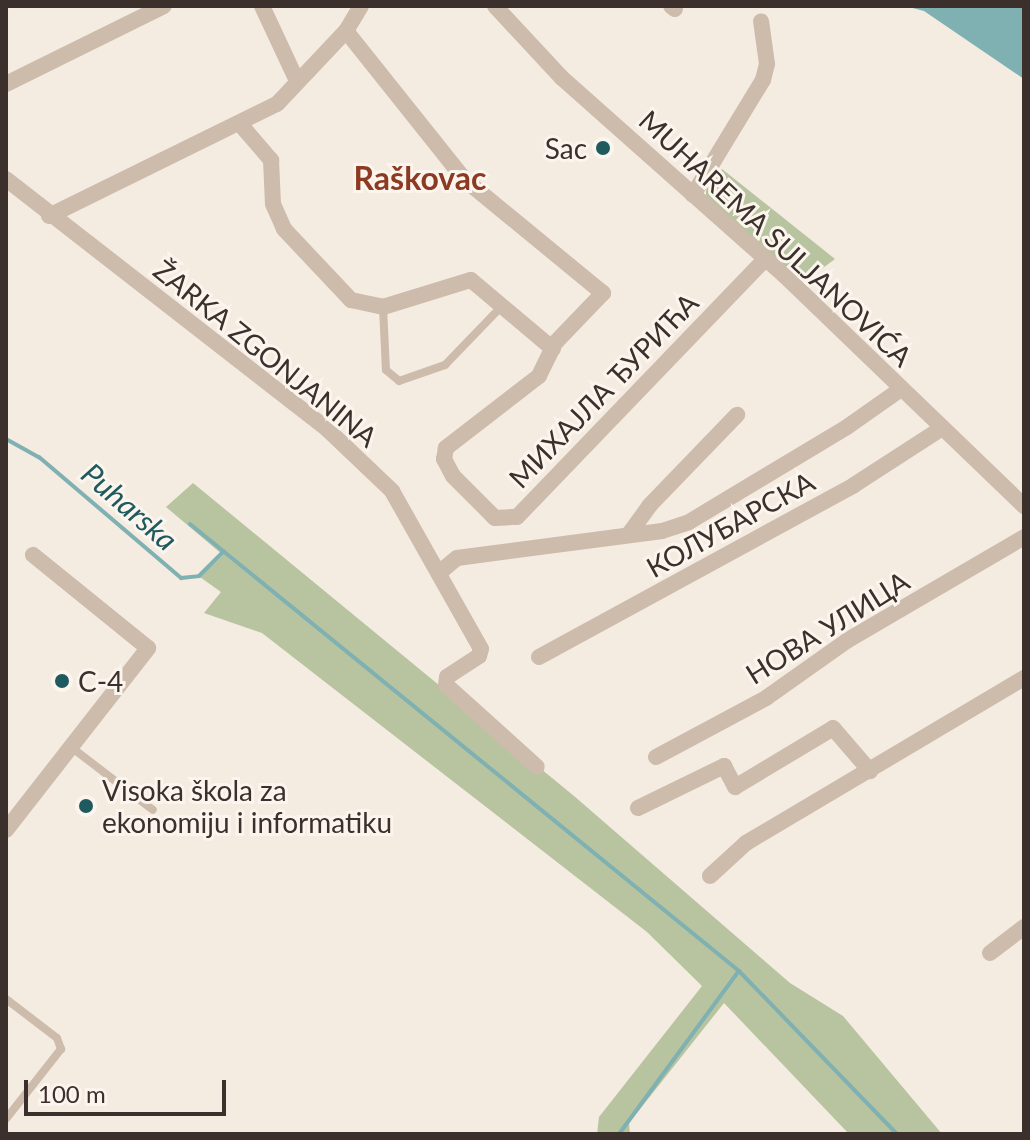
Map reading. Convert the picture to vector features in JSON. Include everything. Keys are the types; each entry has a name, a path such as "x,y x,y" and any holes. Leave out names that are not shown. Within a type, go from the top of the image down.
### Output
{"street":[{"path":"6,84 164,6"},
{"path":"262,6 297,81"},
{"path":"49,216 277,104 346,31 361,6"},
{"name":"MUHAREMA SULJANOVIĆA","path":"495,6 562,78 765,259 1024,506"},
{"path":"693,195 763,80 767,64 761,21"},
{"path":"240,124 271,160 273,204 284,229 351,300 383,307 423,298 464,279 503,305 553,349 601,297 599,287 464,179 346,31"},
{"name":"ŽARKA ZGONJANINA","path":"6,179 49,216 327,429 392,491 479,643 479,656 447,677 446,685 537,767"},
{"name":"МИХАЈЛА ЂУРИЋА","path":"553,349 539,376 446,448 444,459 470,497 495,518 517,517 765,259"},
{"path":"439,573 457,558 629,534 689,522 901,389"},
{"path":"629,534 737,415"},
{"name":"КОЛУБАРСКА","path":"539,657 854,485 942,428"},
{"name":"НОВА УЛИЦА","path":"656,757 766,698 848,640 1024,537"},
{"path":"6,830 148,648 33,555"},
{"path":"710,876 746,843 1024,678"},
{"path":"638,808 724,766 735,787 833,728 870,771"},
{"path":"990,953 1024,927"}],"lane":[{"path":"383,307 386,370 399,381 445,365 503,305"},
{"path":"71,747 153,810"},
{"path":"6,1013 9,1002 57,1038 61,1049 6,1119"}],"green space":[{"path":"722,169 835,259 804,282 706,198 706,190"},
{"path":"193,483 574,796 790,983 843,1016 942,1134 849,1134 724,1003 629,1123 630,1134 597,1134 599,1117 702,986 647,932 262,633 204,613 221,592 200,577 223,555 166,507"}],"water":[{"path":"905,6 1024,6 1024,79 924,11"}],"waterway":[{"name":"Puharska","path":"6,439 39,457 181,578 199,576 224,551"},
{"path":"190,524 739,971 897,1134"},
{"path":"619,1134 738,972"}],"place":[{"name":"Sac","path":"603,148"},
{"name":"C-4","path":"62,681"},
{"name":"Visoka škola za ekonomiju i informatiku","path":"86,806"}],"district":[{"name":"Raškovac","path":"420,178"}]}
